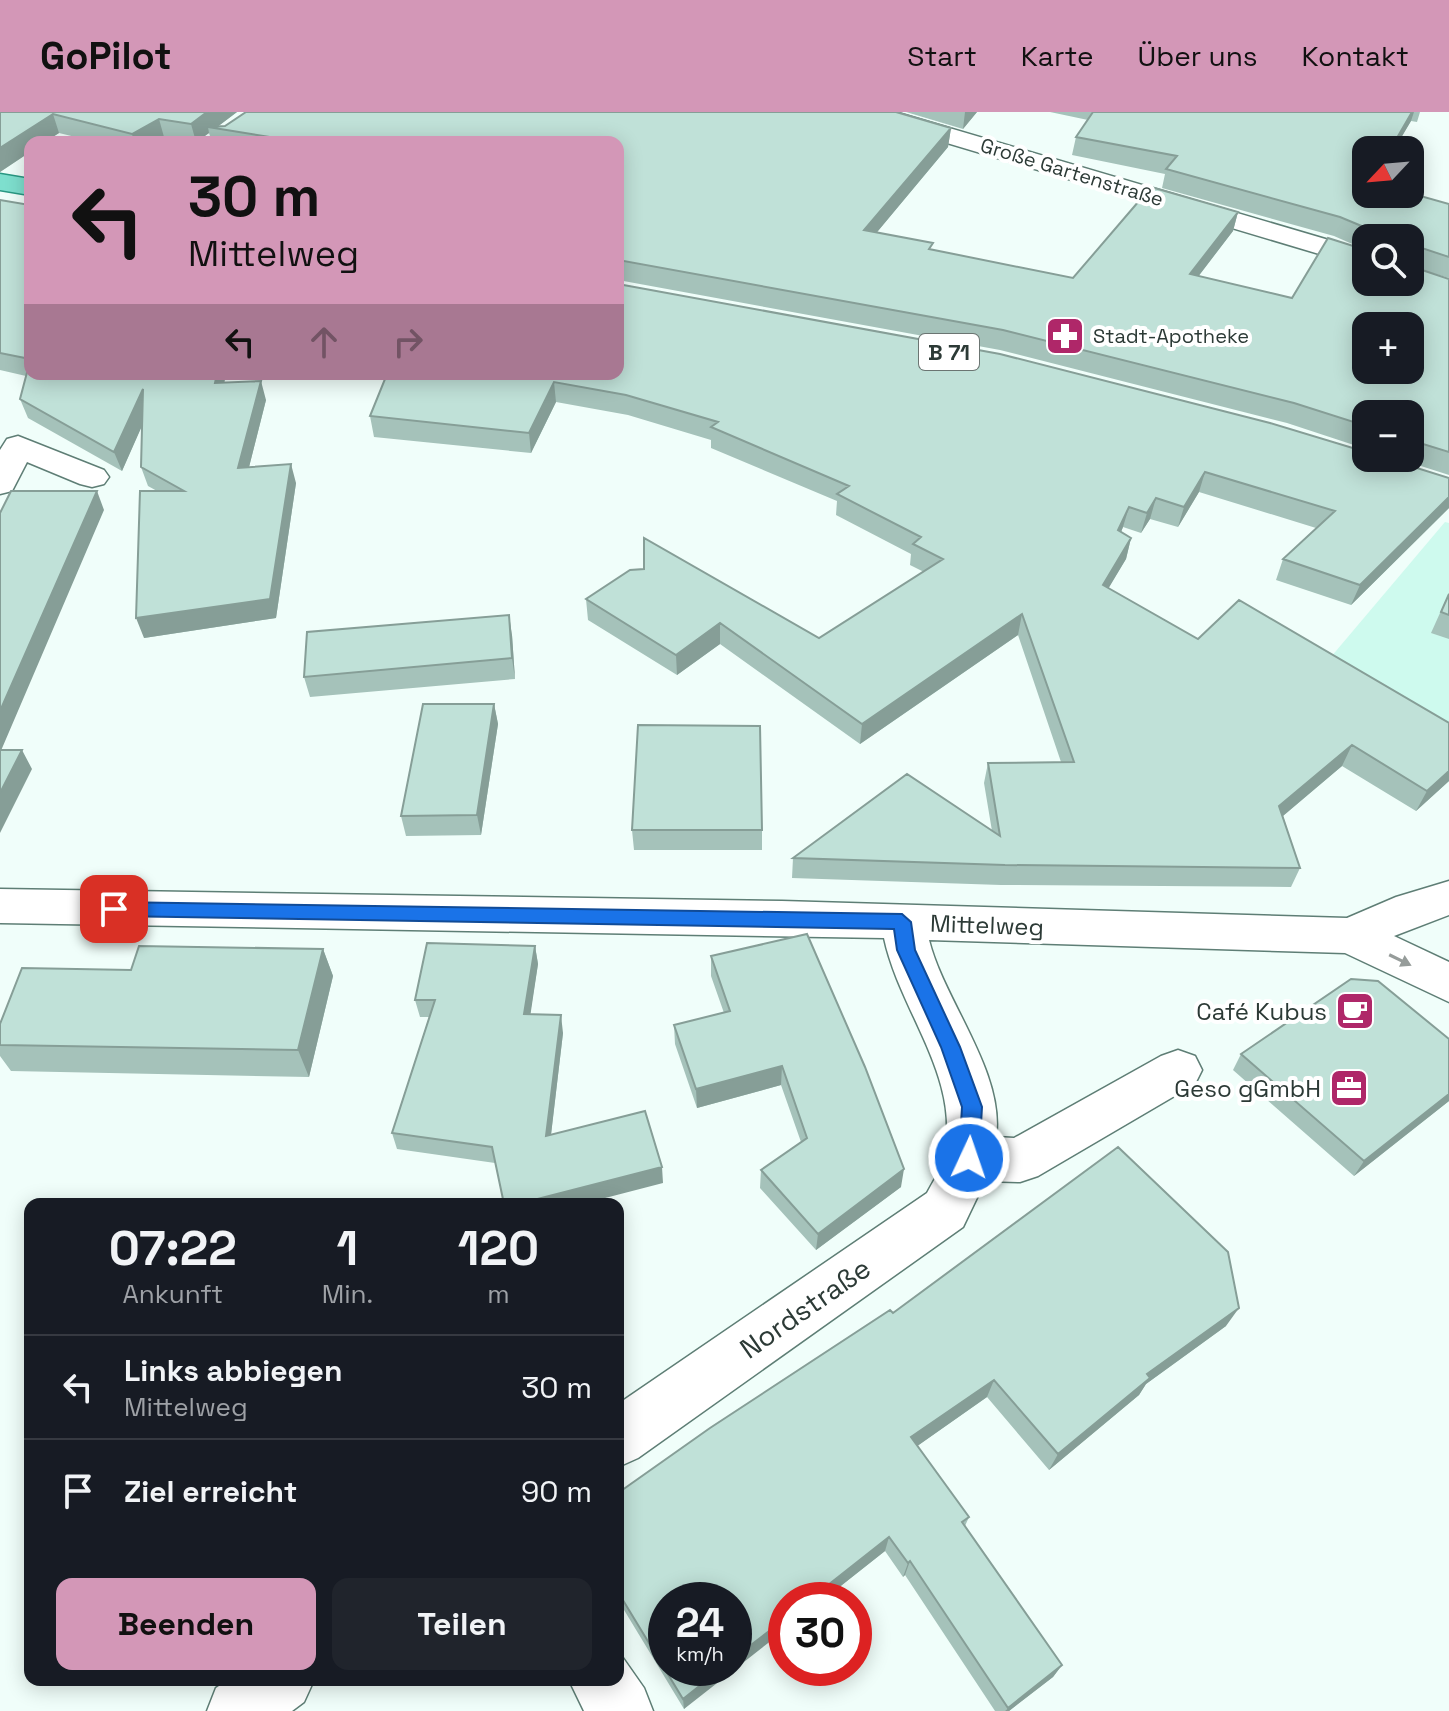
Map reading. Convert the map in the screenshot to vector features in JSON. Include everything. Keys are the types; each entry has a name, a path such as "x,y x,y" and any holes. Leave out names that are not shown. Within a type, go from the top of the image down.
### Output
{"main road":[{"path":"0,182 24,186"}],"street":[{"name":"Große Gartenstraße","path":"869,112 1352,256"},
{"path":"0,484 18,446 92,477"},
{"name":"Mittelweg","path":"1351,936 1412,909 1449,898"},
{"name":"Mittelweg","path":"0,906 902,922 1351,936 1449,983"},
{"name":"Nordstraße","path":"624,1434 945,1210 969,1158 972,1107 951,1047 906,950 902,922"},
{"path":"969,1158 1020,1160 1178,1070"},
{"path":"239,1711 274,1686"},
{"path":"605,1686 621,1711"}],"shaded area":[{"path":"1445,522 1449,523 1449,727 1325,664"}],"building":[{"path":"0,112 207,112 191,124 159,119 132,134 53,114 0,148"},
{"path":"246,112 896,112 951,128 864,230 933,243 929,249 1073,278 1151,187 1238,212 1190,274 1292,298 1328,238 1352,246 1352,296 1424,296 1424,271 1449,279 1449,452 1424,444 1424,400 1352,400 1352,422 1294,403 1003,330 624,261 624,136 264,136 208,127 225,126"},
{"path":"1093,112 1412,112 1398,136 1352,136 1352,208 1424,208 1424,197 1449,204 1449,257 1424,249 1424,224 1357,224 1166,169 1177,156 1076,137"},
{"path":"0,200 24,204 24,358 0,353"},
{"path":"624,285 1000,354 1270,423 1352,448 1352,472 1424,470 1449,478 1449,497 1360,585 1283,559 1335,511 1205,472 1184,507 1156,498 1147,513 1129,507 1118,530 1131,538 1103,585 1198,639 1239,600 1449,723 1449,771 1427,791 1352,745 1279,806 1300,868 1005,865 793,858 907,774 1000,836 988,763 1074,762 1022,614 862,724 720,623 676,655 586,599 630,570 644,569 644,538 819,638 943,559 913,544 921,537 837,494 849,486 711,427 718,422 626,395 554,382 529,433 370,416 385,380 624,380"},
{"path":"25,380 261,381 238,468 291,464 270,599 136,618 140,491 184,491 141,467 143,389 114,452 20,399"},
{"path":"11,491 97,491 0,711 0,513"},
{"path":"1449,594 1449,615 1441,612"},
{"path":"509,615 512,658 304,677 307,632"},
{"path":"423,704 494,704 477,815 401,816"},
{"path":"638,725 760,726 762,830 632,830"},
{"path":"0,750 22,750 0,793"},
{"path":"807,934 865,1067 904,1169 818,1234 761,1170 807,1138 782,1066 696,1089 674,1025 730,1011 711,956"},
{"path":"427,943 535,946 524,1014 561,1015 546,1136 645,1111 662,1167 541,1198 503,1198 492,1147 392,1133 435,1000 415,1000"},
{"path":"139,946 323,949 298,1050 0,1045 0,1024 22,968 131,970"},
{"path":"1351,979 1378,981 1449,1039 1449,1094 1364,1161 1241,1054"},
{"path":"1118,1147 1228,1252 1239,1308 1147,1374 1150,1378 1058,1454 994,1380 911,1437 969,1517 962,1522 1062,1665 1008,1708 910,1561 908,1563 889,1537 832,1582 768,1582 768,1632 752,1644 752,1582 648,1582 648,1641 624,1602 624,1489 710,1428 890,1310 893,1313"},
{"path":"675,1686 699,1686 683,1699"}],"place":[{"name":"Stadt-Apotheke","path":"1065,336"},
{"name":"Café Kubus","path":"1355,1011"},
{"name":"Geso gGmbH","path":"1349,1088"}],"route":[{"path":"114,909 902,922 906,950 951,1047 972,1107 969,1158"}]}
